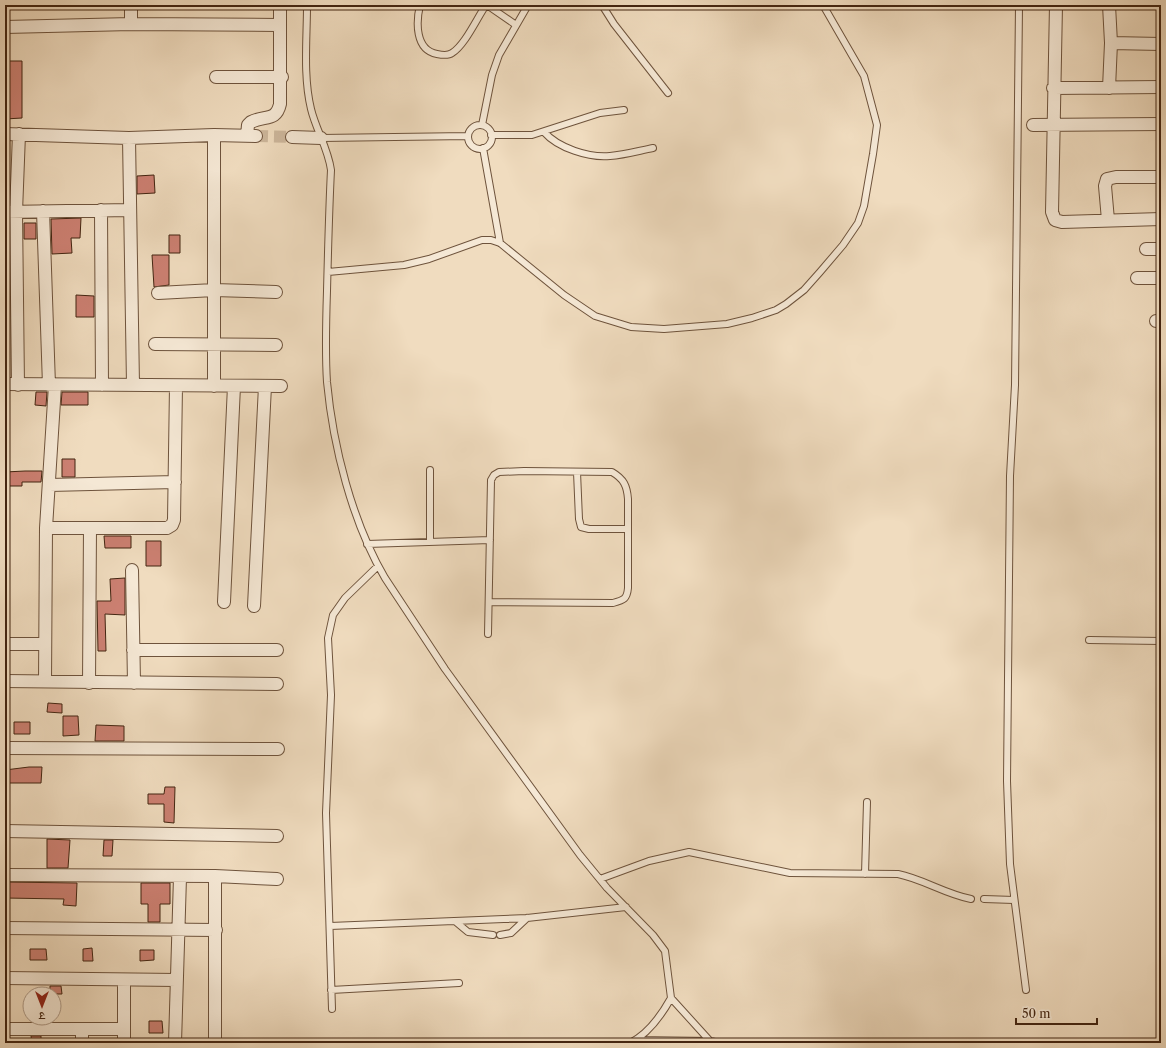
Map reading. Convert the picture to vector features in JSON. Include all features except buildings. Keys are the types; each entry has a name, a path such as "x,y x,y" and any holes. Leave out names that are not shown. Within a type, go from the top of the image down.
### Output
{"street":[{"path":"131,5 131,24"},
{"path":"5,134 129,138 214,135 251,136 248,125 251,122 274,116 278,113 280,104 282,77 280,5"},
{"path":"1056,5 1053,88 1052,212 1055,220 1062,222 1161,219"},
{"path":"1109,88 1111,43 1110,5"},
{"path":"5,27 131,24 280,25"},
{"path":"1111,43 1161,44"},
{"path":"216,77 282,77"},
{"path":"1053,88 1161,87"},
{"path":"1033,125 1161,124"},
{"path":"18,385 10,212 19,134"},
{"path":"214,135 214,386"},
{"path":"292,137 321,138"},
{"path":"129,138 128,185 130,210 132,385"},
{"path":"1108,220 1105,186 1107,179 1116,177 1161,177"},
{"path":"101,210 102,385"},
{"path":"10,212 130,210"},
{"path":"43,211 52,385 46,528 45,681"},
{"path":"1146,249 1161,249"},
{"path":"1137,278 1161,278"},
{"path":"158,293 214,290 276,292"},
{"path":"155,344 276,345"},
{"path":"5,384 282,386"},
{"path":"46,528 167,528 172,525 174,520 176,386"},
{"path":"224,602 234,386"},
{"path":"254,606 265,386"},
{"path":"49,485 175,482"},
{"path":"89,683 90,528"},
{"path":"132,570 134,683"},
{"path":"5,644 45,644"},
{"path":"133,650 278,650"},
{"path":"5,681 278,684"},
{"path":"5,748 278,750"},
{"path":"5,831 277,836"},
{"path":"5,875 215,876 276,880"},
{"path":"215,876 215,1043"},
{"path":"175,1043 180,877"},
{"path":"5,928 216,930"},
{"path":"5,978 177,980"},
{"path":"124,980 124,1043"},
{"path":"5,1029 124,1030"},
{"path":"82,1030 82,1043"}],"lane":[{"path":"307,5 307,92 314,122 329,157 330,170 326,331 327,381 334,426 346,481 367,544 378,566 498,744 600,879 653,935 665,951 671,998 708,1042"},
{"path":"420,5 417,18 420,39 425,48 435,54 446,56 452,54 461,44 486,5 516,25"},
{"path":"482,125 492,75 499,56 528,5"},
{"path":"602,5 614,24 668,93"},
{"path":"328,272 404,265 429,259 482,240 491,240 500,243 564,295 595,316 631,327 664,329 727,324 776,310 804,290 843,245 858,223 864,206 874,147 877,125 864,76 823,5"},
{"path":"1019,5 1015,385 1010,476 1007,781 1008,839 1014,900 1026,990"},
{"path":"491,134 532,135 600,113 624,110"},
{"path":"482,125 489,130 491,134 490,143 483,148 474,148 469,141 468,136 471,129 482,125"},
{"path":"544,132 551,140 588,154 608,156 652,148"},
{"path":"321,138 468,136"},
{"path":"483,148 500,243"},
{"path":"430,470 430,542"},
{"path":"488,634 491,480 494,475 499,472 524,470 612,472 620,477 627,486 628,588 627,596 623,600 613,602 489,602"},
{"path":"577,472 579,519 581,526 589,529 628,529"},
{"path":"367,544 490,540"},
{"path":"332,1009 326,813 332,695 328,638 329,626 333,615 345,598 378,566"},
{"path":"1089,640 1161,641"},
{"path":"865,874 867,802"},
{"path":"600,879 649,861 689,852 790,873 898,874 911,877 954,896 971,899"},
{"path":"984,899 1014,900"},
{"path":"330,926 527,918 626,907"},
{"path":"500,935 511,933 527,918"},
{"path":"456,922 468,932 493,936"},
{"path":"331,990 459,983"},
{"path":"635,1042 661,1015 671,998"},
{"path":"635,1042 720,1043"}],"tunnel":[{"path":"256,136 292,137"}]}
